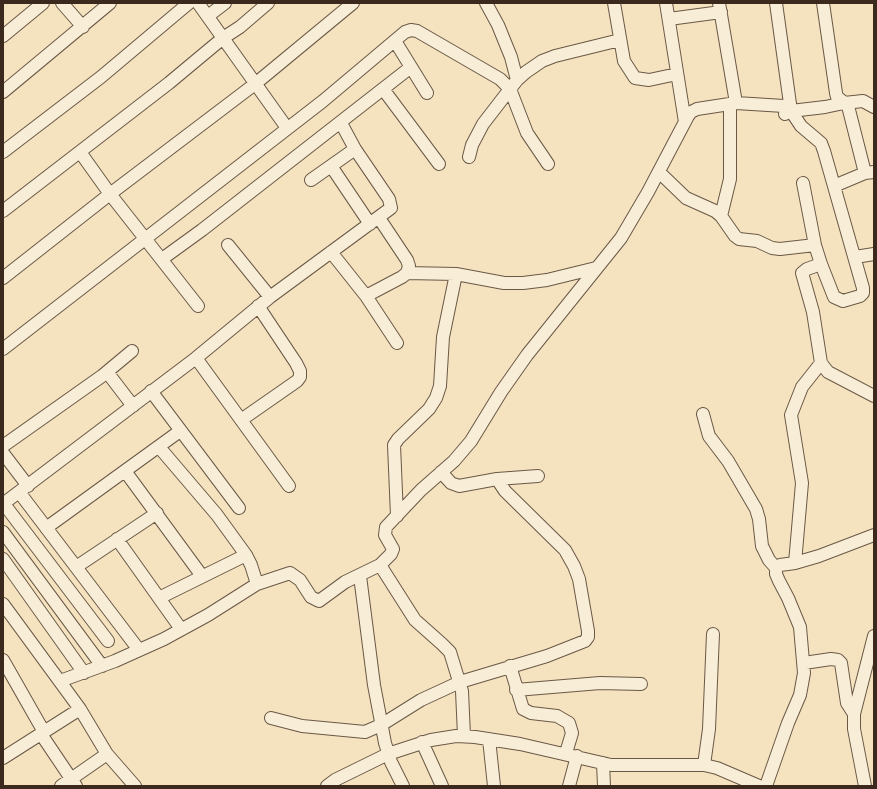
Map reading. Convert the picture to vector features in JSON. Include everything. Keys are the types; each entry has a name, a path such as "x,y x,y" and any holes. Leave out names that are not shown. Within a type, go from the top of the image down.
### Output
{"street":[{"path":"3,36 43,3"},
{"path":"62,3 83,27"},
{"path":"3,92 110,3"},
{"path":"3,152 101,77 189,3"},
{"path":"198,3 287,128"},
{"path":"208,16 225,3"},
{"path":"3,211 80,152 223,38 240,27 268,3"},
{"path":"3,278 110,194 255,84 353,3"},
{"path":"486,3 498,25 511,57 513,85 527,133 548,164"},
{"path":"614,3 624,61 635,78 649,80 678,74"},
{"path":"666,3 685,122"},
{"path":"776,3 788,112"},
{"path":"823,3 837,98 844,102 850,112 870,172 834,186"},
{"path":"669,19 720,8 733,104 730,179 721,216"},
{"path":"4,345 146,239 323,101 405,32 411,30 417,31 513,85"},
{"path":"469,157 472,145 483,124 513,85 526,72 542,61 555,56 620,40"},
{"path":"395,41 427,93"},
{"path":"162,258 341,123 411,67"},
{"path":"383,89 439,164"},
{"path":"788,112 825,107 844,102 863,101 874,107"},
{"path":"60,681 102,666 139,650 208,615 257,584 290,573 300,580 311,597 319,600 345,582 380,565 391,554 392,549 384,531 421,490 454,461 470,441 501,392 527,355 621,238 659,172 685,122 691,112 697,109 733,104 784,106 797,122 821,144 863,288 863,293 860,296 843,301 834,297 815,245 802,183"},
{"path":"108,641 4,504 196,358 270,296 391,208 391,203 355,149 341,123"},
{"path":"311,180 355,149"},
{"path":"80,152 110,194 162,258 198,306"},
{"path":"331,166 407,260 407,273"},
{"path":"659,172 686,198 715,211 721,216 735,236 739,238 757,241 772,248 780,249 815,245"},
{"path":"228,245 270,296"},
{"path":"331,252 366,296 397,343"},
{"path":"855,257 874,254"},
{"path":"821,264 807,268 802,273 813,312 821,363 828,372 874,396"},
{"path":"366,296 407,273 456,274 504,283 523,283 547,280 596,268"},
{"path":"397,516 394,445 398,439 429,409 436,398 440,386 443,337 456,274"},
{"path":"241,420 297,381 300,376 300,371 296,363 258,306"},
{"path":"3,446 107,372 132,352"},
{"path":"196,358 288,486"},
{"path":"795,563 802,483 791,415 802,387 821,363"},
{"path":"107,372 133,406"},
{"path":"151,391 239,508"},
{"path":"703,414 709,436 732,467 756,509 759,519 762,546 769,560 776,568 776,574 800,627 804,663 803,684 766,786"},
{"path":"46,528 159,448 180,431"},
{"path":"159,448 217,514 246,555 257,584"},
{"path":"3,453 46,528 139,650"},
{"path":"125,471 202,576"},
{"path":"441,472 454,485 497,479 538,476"},
{"path":"271,718 302,726 365,732 381,725 421,700 460,682 578,645 588,637 579,580 574,566 565,550 505,491 497,479"},
{"path":"76,567 157,513"},
{"path":"3,532 102,666"},
{"path":"776,568 780,565 795,563 819,556 874,535"},
{"path":"117,539 181,629"},
{"path":"159,598 246,555"},
{"path":"3,559 84,673"},
{"path":"380,565 415,620 450,652 460,682 463,698 464,736"},
{"path":"360,576 381,725 388,754 403,786"},
{"path":"3,604 8,620 60,681 80,709 107,754 135,786"},
{"path":"704,765 709,730 713,634"},
{"path":"865,786 854,729 854,714 874,636"},
{"path":"804,663 830,659 838,660 841,663 847,703 854,714"},
{"path":"510,666 516,690 523,709 526,711 557,716 569,723 572,733 569,786"},
{"path":"5,668 70,784 107,754"},
{"path":"516,690 600,683 641,684"},
{"path":"3,758 80,709"},
{"path":"333,784 388,754 422,742 464,736 489,739 571,755 603,763 704,765 717,768 758,786"},
{"path":"489,739 494,786"},
{"path":"422,742 442,786"},
{"path":"603,763 604,786"}]}
